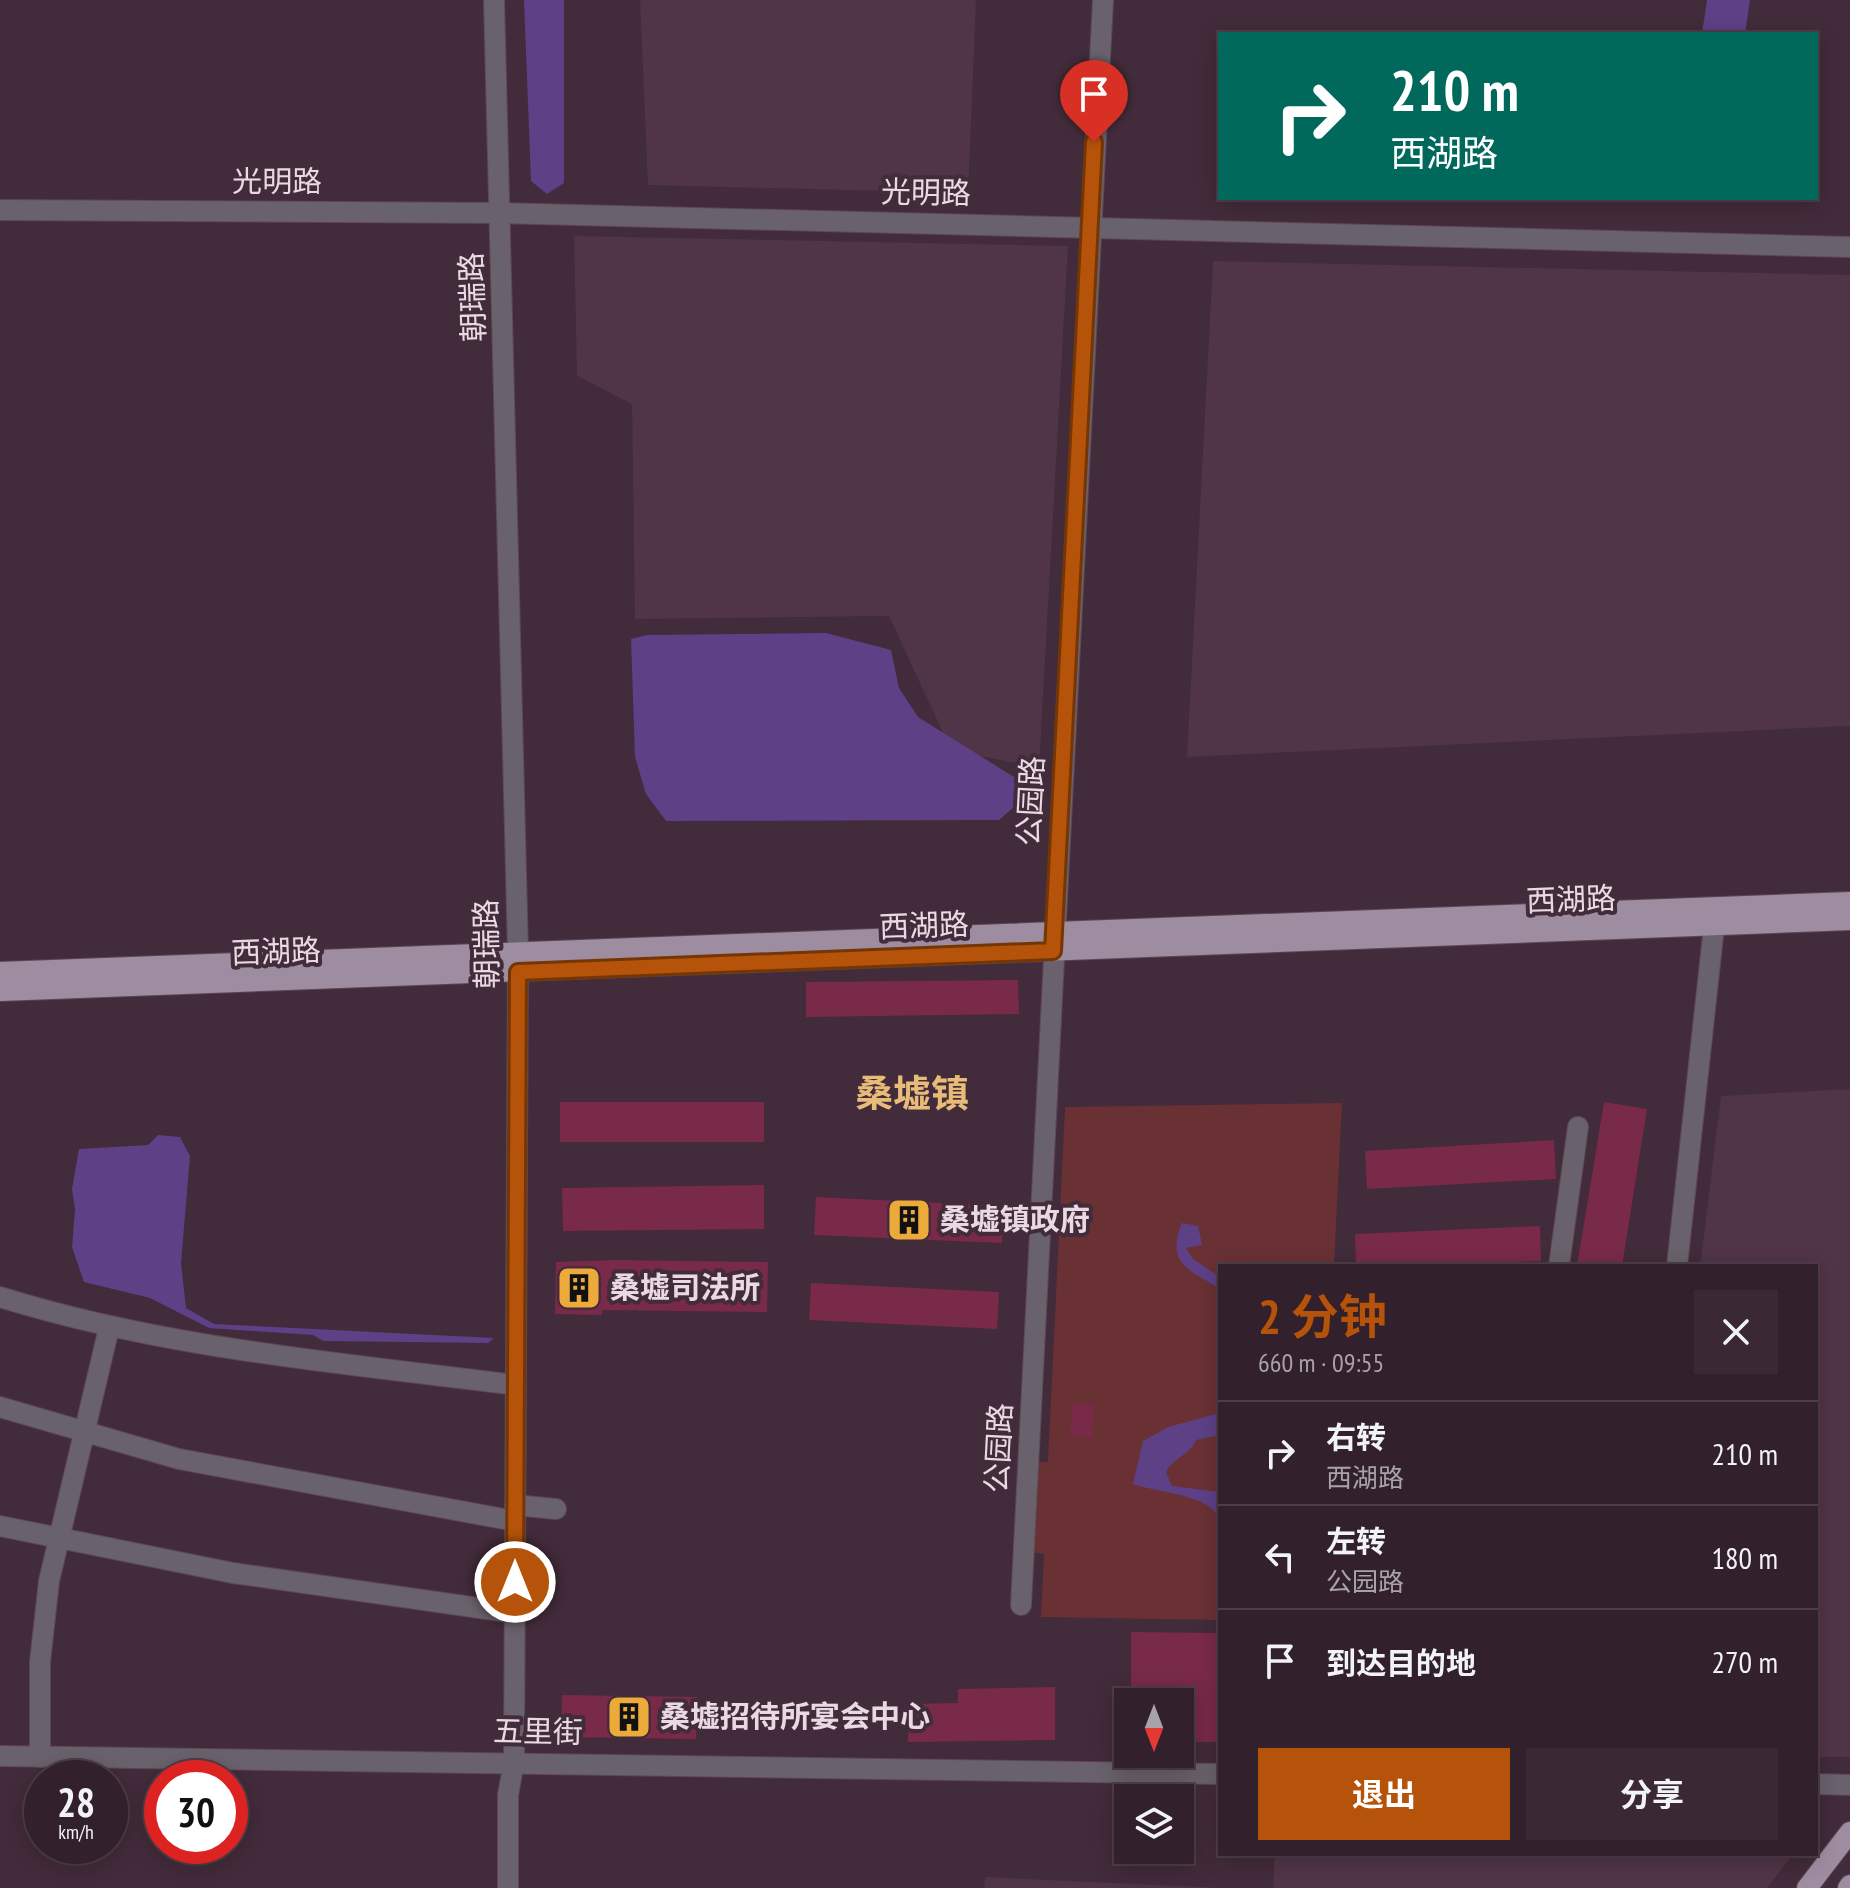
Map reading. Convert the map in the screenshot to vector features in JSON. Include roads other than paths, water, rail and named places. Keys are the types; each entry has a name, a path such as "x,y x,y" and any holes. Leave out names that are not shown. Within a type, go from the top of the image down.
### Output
{"main road":[{"name":"西湖路","path":"0,972 518,962 1054,942 1715,916 1850,902"},
{"name":"西湖路","path":"1715,916 1850,920"},
{"name":"西湖路","path":"0,991 518,962"},
{"path":"1807,1888 1850,1832"}],"street":[{"name":"朝瑞路","path":"494,0 518,962 514,1762 508,1795 508,1888"},
{"name":"公园路","path":"1021,1605 1103,0"},
{"name":"光明路","path":"0,210 501,213 1850,247"},
{"path":"1677,1264 1715,916"},
{"path":"1559,1264 1578,1127"},
{"path":"0,1297 109,1328 213,1346 516,1385"},
{"path":"40,1757 40,1662 49,1581 109,1328"},
{"path":"0,1407 179,1459 515,1513 556,1509"},
{"path":"0,1526 233,1573 515,1613"},
{"name":"五里街","path":"0,1756 1218,1774"},
{"path":"1818,1784 1850,1785"}],"place":[{"name":"桑墟镇政府","path":"909,1220"},
{"name":"桑墟司法所","path":"579,1288"},
{"name":"桑墟招待所宴会中心","path":"629,1717"}],"district":[{"name":"桑墟镇","path":"912,1094"}]}
